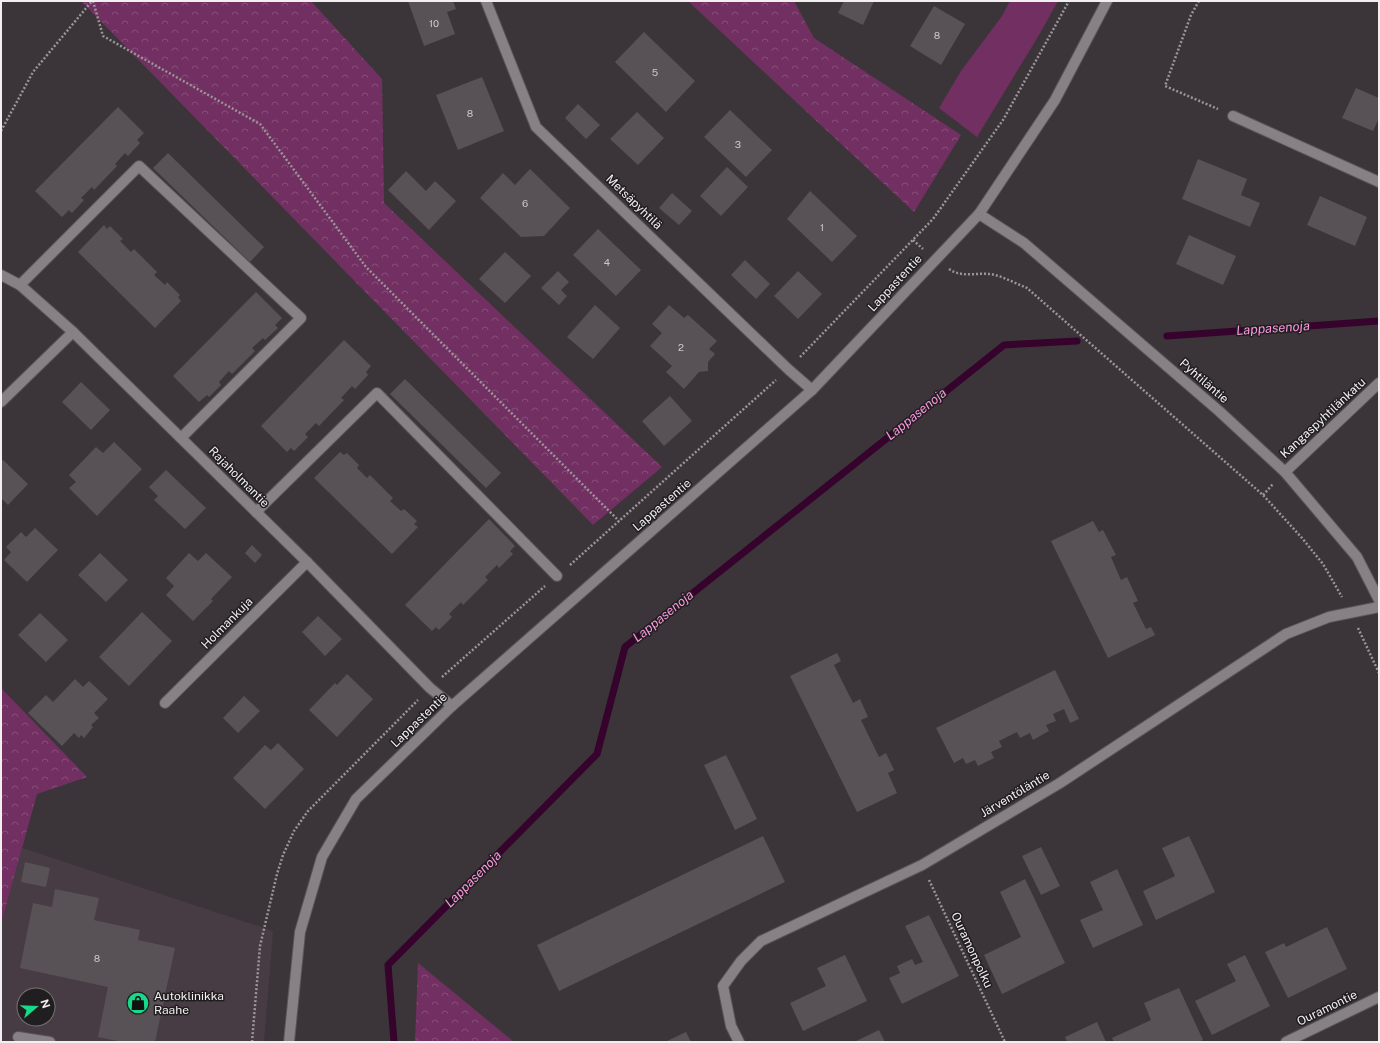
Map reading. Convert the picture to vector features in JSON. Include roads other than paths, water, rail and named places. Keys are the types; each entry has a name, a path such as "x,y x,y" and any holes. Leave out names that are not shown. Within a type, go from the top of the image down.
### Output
{"street":[{"name":"Metsäpyhtilä","path":"486,1 536,127 788,369 812,390"},
{"name":"Lappastentie","path":"289,1042 300,932 322,857 356,799 452,706 812,390 979,214 1054,100 1107,1"},
{"path":"1233,116 1379,182"},
{"path":"20,285 139,166 301,318 181,438"},
{"name":"Pyhtiläntie","path":"979,214 1024,243 1219,411 1285,472 1358,556 1379,600"},
{"name":"Rajaholmantie","path":"1,275 20,285 73,332 307,562 430,688 452,706"},
{"path":"1,402 73,332"},
{"name":"Kangaspyhtilänkatu","path":"1285,472 1379,383"},
{"path":"256,512 377,393 557,576"},
{"name":"Holmankuja","path":"165,703 307,562"},
{"name":"Järventöläntie","path":"738,1042 731,1026 723,986 746,956 762,941 922,865 1060,783 1286,634 1329,617 1379,607"},
{"name":"Ouramontie","path":"1286,1042 1379,997"},
{"path":"18,1037 50,1042"}],"waterway":[{"name":"Lappasenoja","path":"1167,336 1379,321"},
{"name":"Lappasenoja","path":"394,1042 388,965 597,754 625,647 1004,345 1077,341"}],"place":[{"name":"Autoklinikka Raahe","path":"138,1003"}]}
